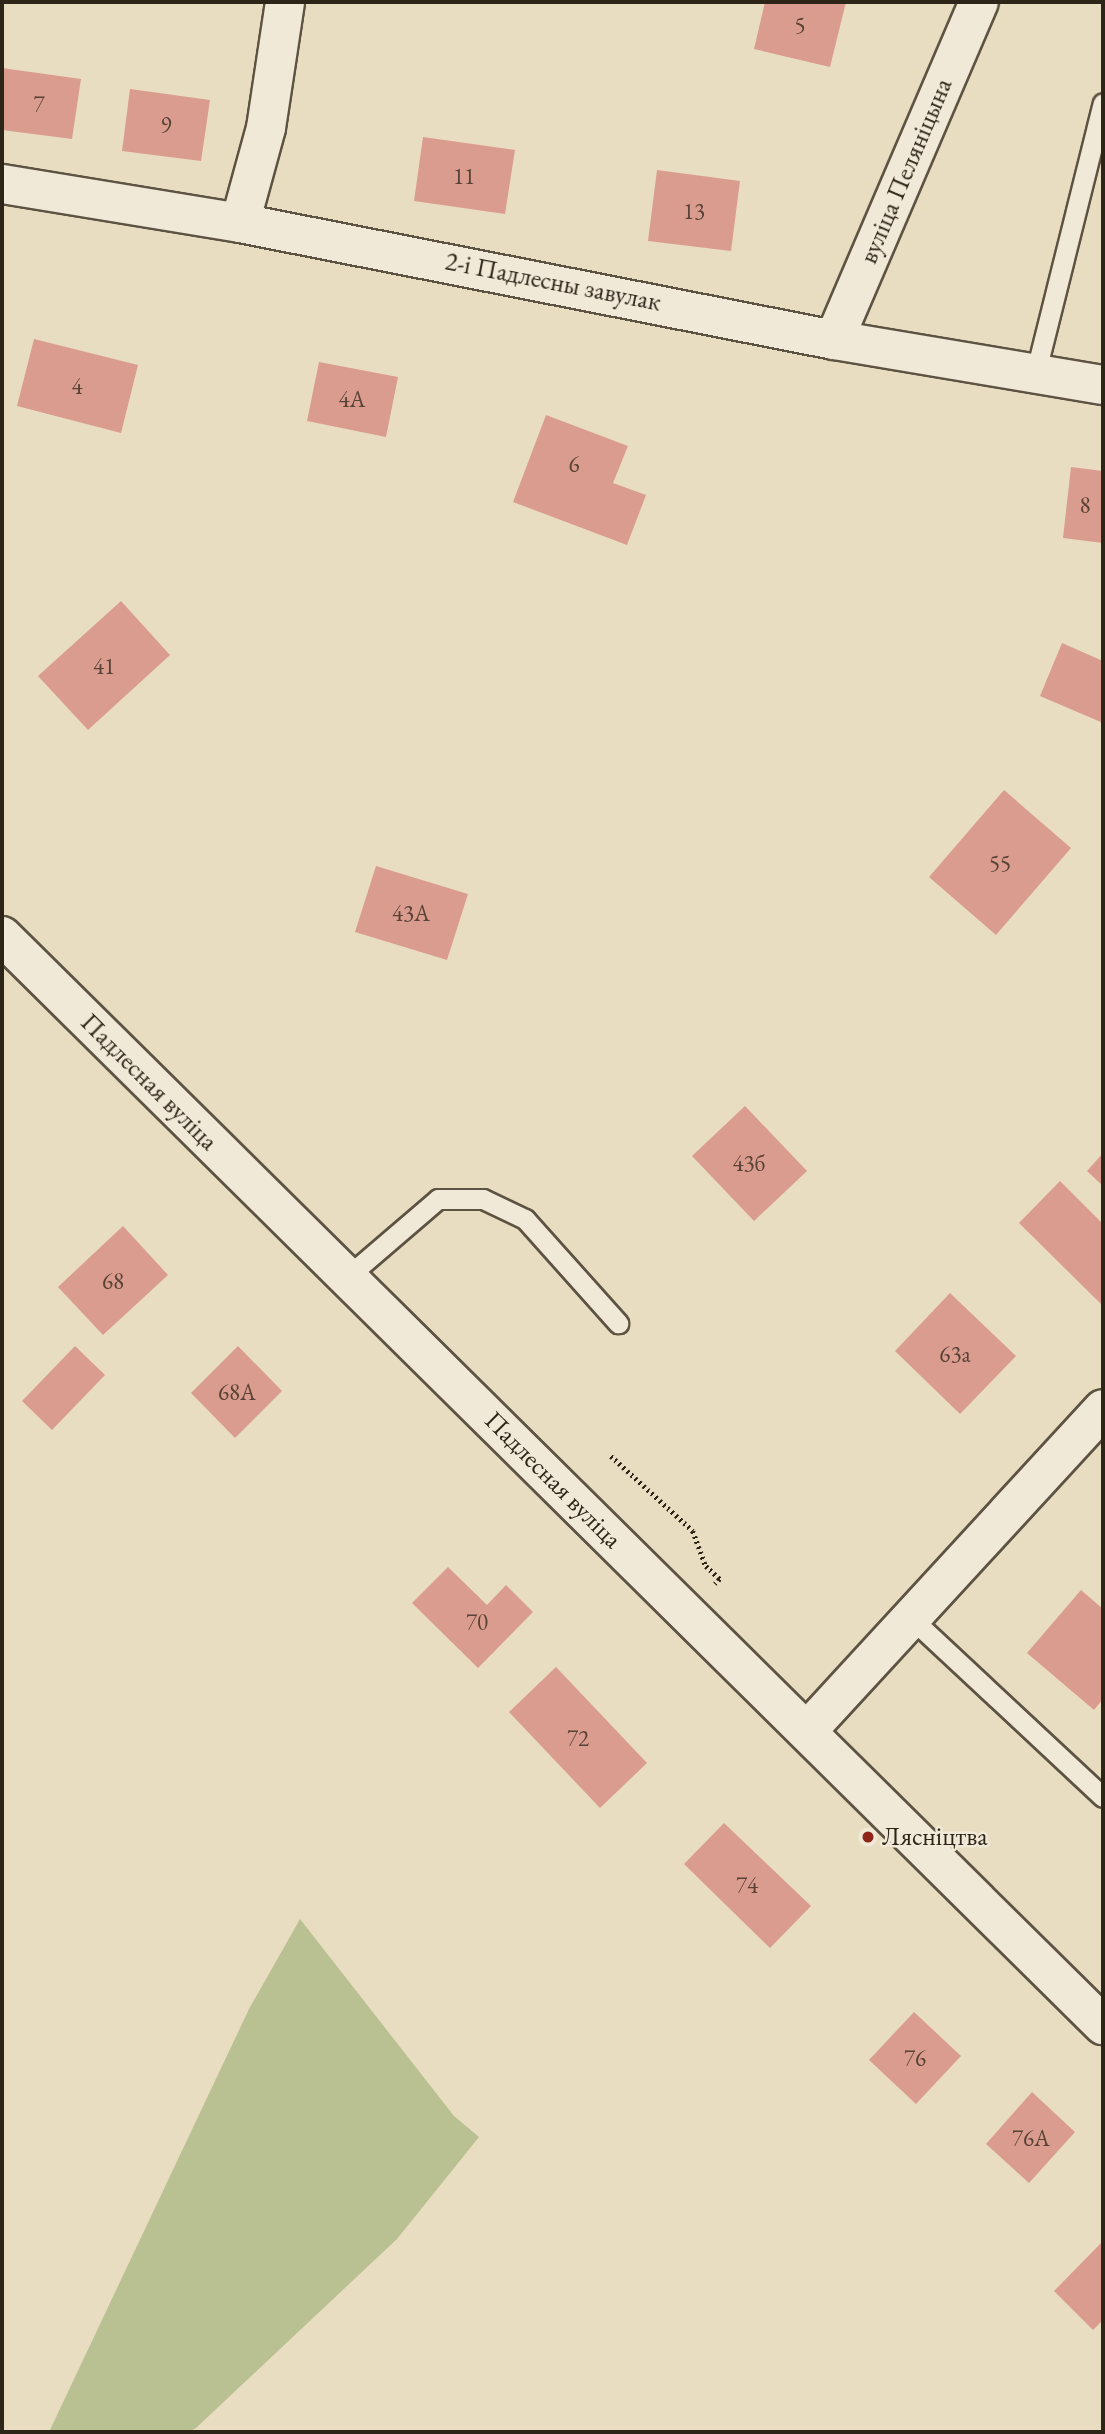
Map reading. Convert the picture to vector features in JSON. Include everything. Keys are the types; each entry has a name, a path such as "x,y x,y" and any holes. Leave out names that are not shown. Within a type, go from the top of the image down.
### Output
{"street":[{"path":"240,223 266,128 285,2"},
{"name":"вуліца Пеляніцына","path":"834,340 979,2"},
{"name":"2-і Падлесны завулак","path":"2,184 240,223 834,340 1103,385"},
{"name":"Падлесная вуліца","path":"2,936 1103,2025"},
{"path":"807,1731 1103,1409"}],"lane":[{"path":"1035,374 1103,103"},
{"path":"347,1277 438,1199 483,1199 525,1219 618,1323"},
{"path":"911,1618 1103,1797"}],"path":[{"path":"611,1456 693,1531"}],"green space":[{"path":"300,1919 454,2116 479,2137 397,2239 196,2428 189,2432 49,2432 249,2009"}],"building":[{"path":"765,2 846,2 830,67 754,49"},
{"path":"2,68 81,79 72,139 2,130"},
{"path":"130,89 210,100 201,161 122,151"},
{"path":"423,137 515,150 505,214 414,201"},
{"path":"657,170 740,181 731,251 648,241"},
{"path":"34,339 138,365 121,433 17,406"},
{"path":"319,362 398,377 386,437 307,421"},
{"path":"546,415 628,446 613,483 646,495 627,545 513,502"},
{"path":"1071,467 1103,471 1103,543 1063,538"},
{"path":"121,601 170,655 88,730 38,676"},
{"path":"1062,643 1103,661 1103,723 1040,696"},
{"path":"1004,790 1071,848 996,935 929,877"},
{"path":"376,866 468,894 447,960 355,932"},
{"path":"745,1106 807,1171 754,1221 692,1156"},
{"path":"1103,1153 1103,1186 1087,1171"},
{"path":"1060,1181 1103,1224 1103,1306 1019,1223"},
{"path":"123,1226 168,1275 103,1335 58,1287"},
{"path":"950,1293 1016,1356 960,1414 895,1351"},
{"path":"75,1346 105,1375 52,1430 22,1401"},
{"path":"238,1346 282,1391 235,1438 191,1393"},
{"path":"448,1567 487,1605 506,1585 533,1612 478,1668 412,1603"},
{"path":"1081,1590 1103,1609 1103,1699 1094,1710 1027,1653"},
{"path":"556,1667 647,1763 600,1808 509,1712"},
{"path":"724,1823 811,1906 770,1948 684,1864"},
{"path":"914,2012 961,2056 916,2104 869,2060"},
{"path":"1032,2092 1075,2132 1029,2183 986,2144"},
{"path":"1103,2241 1103,2320 1093,2330 1054,2291"}],"place":[{"name":"Лясніцтва","path":"868,1837"}]}
